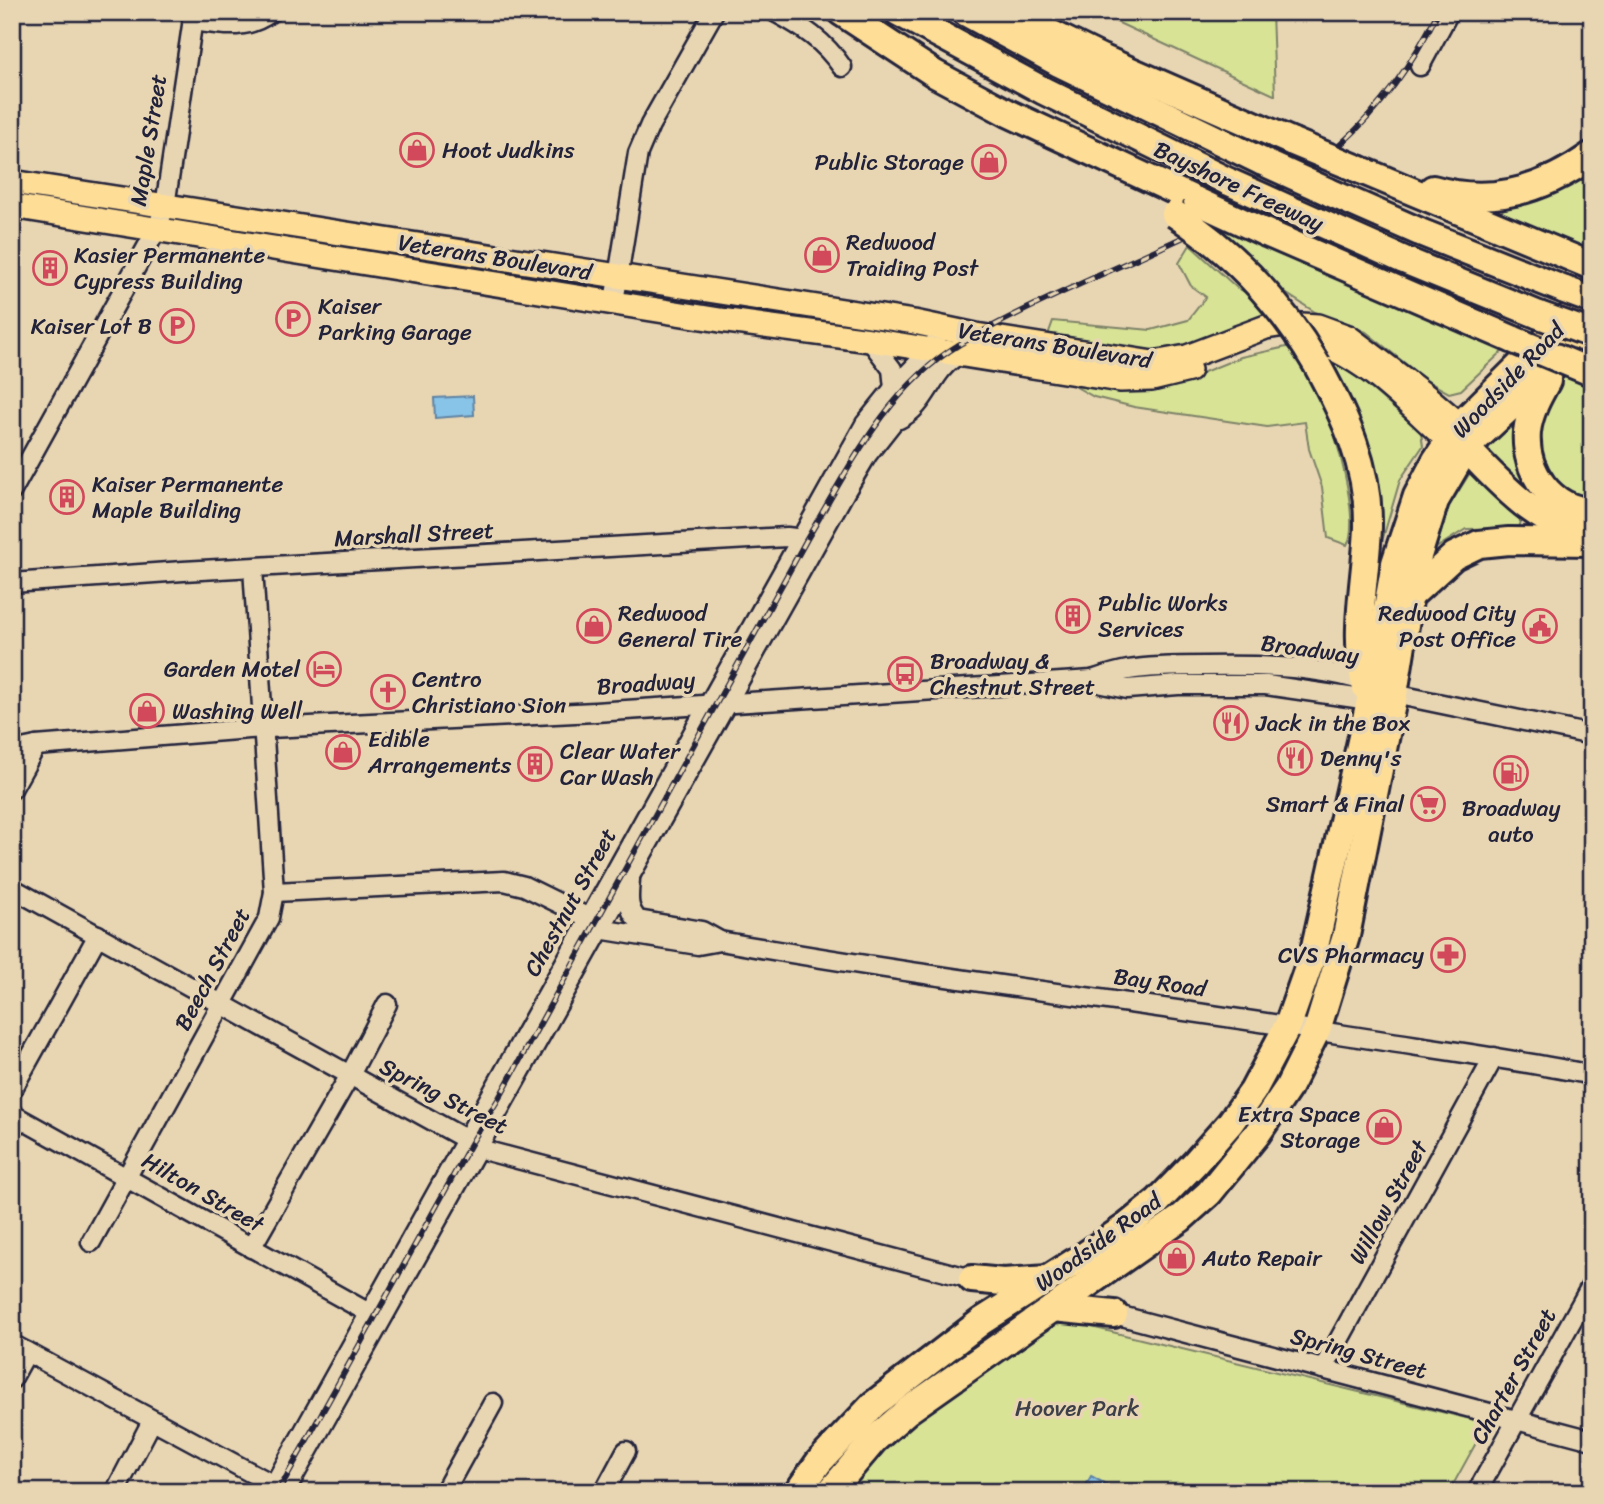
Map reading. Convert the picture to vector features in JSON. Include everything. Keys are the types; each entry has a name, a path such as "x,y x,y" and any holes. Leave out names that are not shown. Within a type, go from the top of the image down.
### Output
{"highway":[{"path":"841,12 935,74 1008,113 1040,135 1186,207 1264,232 1520,349 1591,372"},
{"name":"Bayshore Freeway","path":"898,12 1044,91 1229,182 1404,260 1539,315 1592,332"},
{"name":"Bayshore Freeway","path":"965,12 1059,63 1263,162 1420,232 1592,300"},
{"path":"1007,12 1101,58 1365,167 1591,271 1520,349"},
{"path":"1365,167 1438,191 1494,196 1543,184 1576,167 1592,155"},
{"path":"1186,207 1212,240 1257,283 1294,328 1317,365 1352,435 1365,484 1368,525 1359,650 1375,690"},
{"name":"Woodside Road","path":"830,1492 874,1440 907,1411 1180,1219 1209,1193 1265,1123 1288,1088 1317,1030 1346,936 1389,590 1403,535 1425,478 1458,438 1520,349 1592,294"},
{"name":"Woodside Road","path":"797,1492 819,1462 874,1405 982,1321 1050,1279 1126,1227 1158,1201 1230,1123 1253,1091 1288,1025 1310,963 1326,906 1375,690 1409,597 1422,540 1458,438 1567,355 1592,332"},
{"path":"1567,355 1546,383 1533,409 1527,432 1529,457 1537,479 1553,497 1573,508 1592,511"},
{"path":"1458,438 1504,487 1534,509 1571,530 1592,533"},
{"path":"1409,597 1454,556 1479,544 1509,541 1592,542"},
{"path":"1100,1276 1100,1296 1114,1314"},
{"path":"972,1279 1003,1282 1050,1279"},
{"path":"972,1279 984,1294 982,1321"},
{"path":"1053,1308 1114,1314"}],"main road":[{"name":"Veterans Boulevard","path":"12,182 942,327 976,335 1153,363 1187,357 1266,327 1285,324 1318,326 1348,337 1363,348 1458,438"},
{"name":"Veterans Boulevard","path":"12,206 720,320 932,349 957,356 1120,380 1135,381 1176,374 1269,341 1314,341 1341,352 1356,362 1458,438"},
{"path":"301,253 337,232"}],"street":[{"path":"193,17 227,26 243,25 258,21 271,12"},
{"path":"614,302 638,152 650,125 714,12"},
{"path":"775,12 808,30 821,41 842,67"},
{"path":"1420,66 1449,12"},
{"name":"Maple Street","path":"12,491 157,229 165,206 193,17"},
{"name":"Chestnut Street","path":"594,924 630,879 784,568 809,540 893,422 897,408 917,385 926,368 942,327"},
{"path":"870,340 892,369 894,388"},
{"name":"Chestnut Street","path":"280,1490 809,540 865,424 894,388 932,349"},
{"path":"893,422 906,416 923,397 939,369 957,356"},
{"path":"758,539 776,548 783,555 784,568"},
{"name":"Marshall Street","path":"12,583 758,539 809,540"},
{"name":"Beech Street","path":"91,1242 269,918 274,892 253,568"},
{"name":"Broadway","path":"12,751 36,746 263,729 595,712 1092,680 1127,689 1266,685 1375,690 1592,735"},
{"name":"Broadway","path":"12,743 36,746"},
{"path":"12,789 36,746"},
{"name":"Bay Road","path":"630,879 628,903 631,913 638,920 702,931 720,941"},
{"name":"Bay Road","path":"274,892 504,881 524,886 594,924 698,945 720,941 984,983 1288,1025 1592,1074"},
{"name":"Spring Street","path":"12,888 487,1151 972,1279"},
{"path":"12,1090 97,935"},
{"path":"251,1248 350,1075 387,1004"},
{"name":"Willow Street","path":"1323,1369 1494,1057"},
{"name":"Hilton Street","path":"12,1114 369,1313"},
{"name":"Chestnut Street","path":"280,1490 369,1313 472,1142"},
{"name":"Charter Street","path":"1477,1492 1592,1284"},
{"name":"Spring Street","path":"1114,1314 1592,1440"},
{"path":"12,1379 20,1348 280,1490"},
{"path":"444,1492 494,1404"},
{"path":"115,1492 152,1421"},
{"path":"604,1492 626,1451"}],"green space":[{"path":"1095,12 1272,12 1275,95 1274,95"},
{"path":"1592,169 1592,255 1500,220 1505,201"},
{"path":"1226,225 1506,348 1461,390 1449,393 1427,381 1366,332 1315,312 1273,285 1217,229"},
{"path":"1190,245 1237,288 1253,296 1270,315 1232,326 1172,352 1062,340 1048,335 1053,321 1151,330 1188,320 1206,297 1191,286 1179,263"},
{"path":"1291,346 1323,403 1340,453 1351,516 1347,545 1328,538 1322,487 1309,449 1305,422 1267,427 1134,407 1094,397 1062,379 1172,385 1241,357"},
{"path":"1315,349 1345,366 1421,432 1423,446 1400,480 1376,562"},
{"path":"1562,375 1592,385 1592,499 1574,497 1551,486 1533,424 1545,395"},
{"path":"1516,411 1557,517 1481,449"},
{"path":"1470,473 1522,514 1518,528 1466,529 1436,548 1449,506"},
{"name":"Hoover Park","path":"1063,1323 1079,1324 1487,1423 1449,1492 845,1492 886,1443 911,1421 1047,1328"}],"water":[{"path":"473,396 474,415 435,418 434,398"},
{"path":"1091,1476 1111,1487 1108,1492 1082,1492"}],"railway":[{"path":"278,1492 807,539 872,431 891,406 934,362 960,344 1043,301 1227,216 1305,172 1341,144 1370,115 1407,66 1438,12"}],"place":[{"name":"Hoot Judkins","path":"417,150"},
{"name":"Public Storage","path":"989,162"},
{"name":"Redwood Traiding Post","path":"822,255"},
{"name":"Kasier Permanente Cypress Building","path":"50,268"},
{"name":"Kaiser Parking Garage","path":"293,319"},
{"name":"Kaiser Lot B","path":"177,326"},
{"name":"Kaiser Permanente Maple Building","path":"67,497"},
{"name":"Public Works Services","path":"1073,616"},
{"name":"Redwood General Tire","path":"594,626"},
{"name":"Redwood City Post Office","path":"1540,626"},
{"name":"Garden Motel","path":"324,669"},
{"name":"Broadway & Chestnut Street","path":"905,674"},
{"name":"Centro Christiano Sion","path":"388,692"},
{"name":"Washing Well","path":"147,711"},
{"name":"Jack in the Box","path":"1231,723"},
{"name":"Edible Arrangements","path":"343,752"},
{"name":"Denny's","path":"1295,758"},
{"name":"Clear Water Car Wash","path":"535,764"},
{"name":"Broadway auto","path":"1511,773"},
{"name":"Smart & Final","path":"1428,804"},
{"name":"CVS Pharmacy","path":"1448,955"},
{"name":"Extra Space Storage","path":"1384,1127"},
{"name":"Auto Repair","path":"1177,1258"}]}
